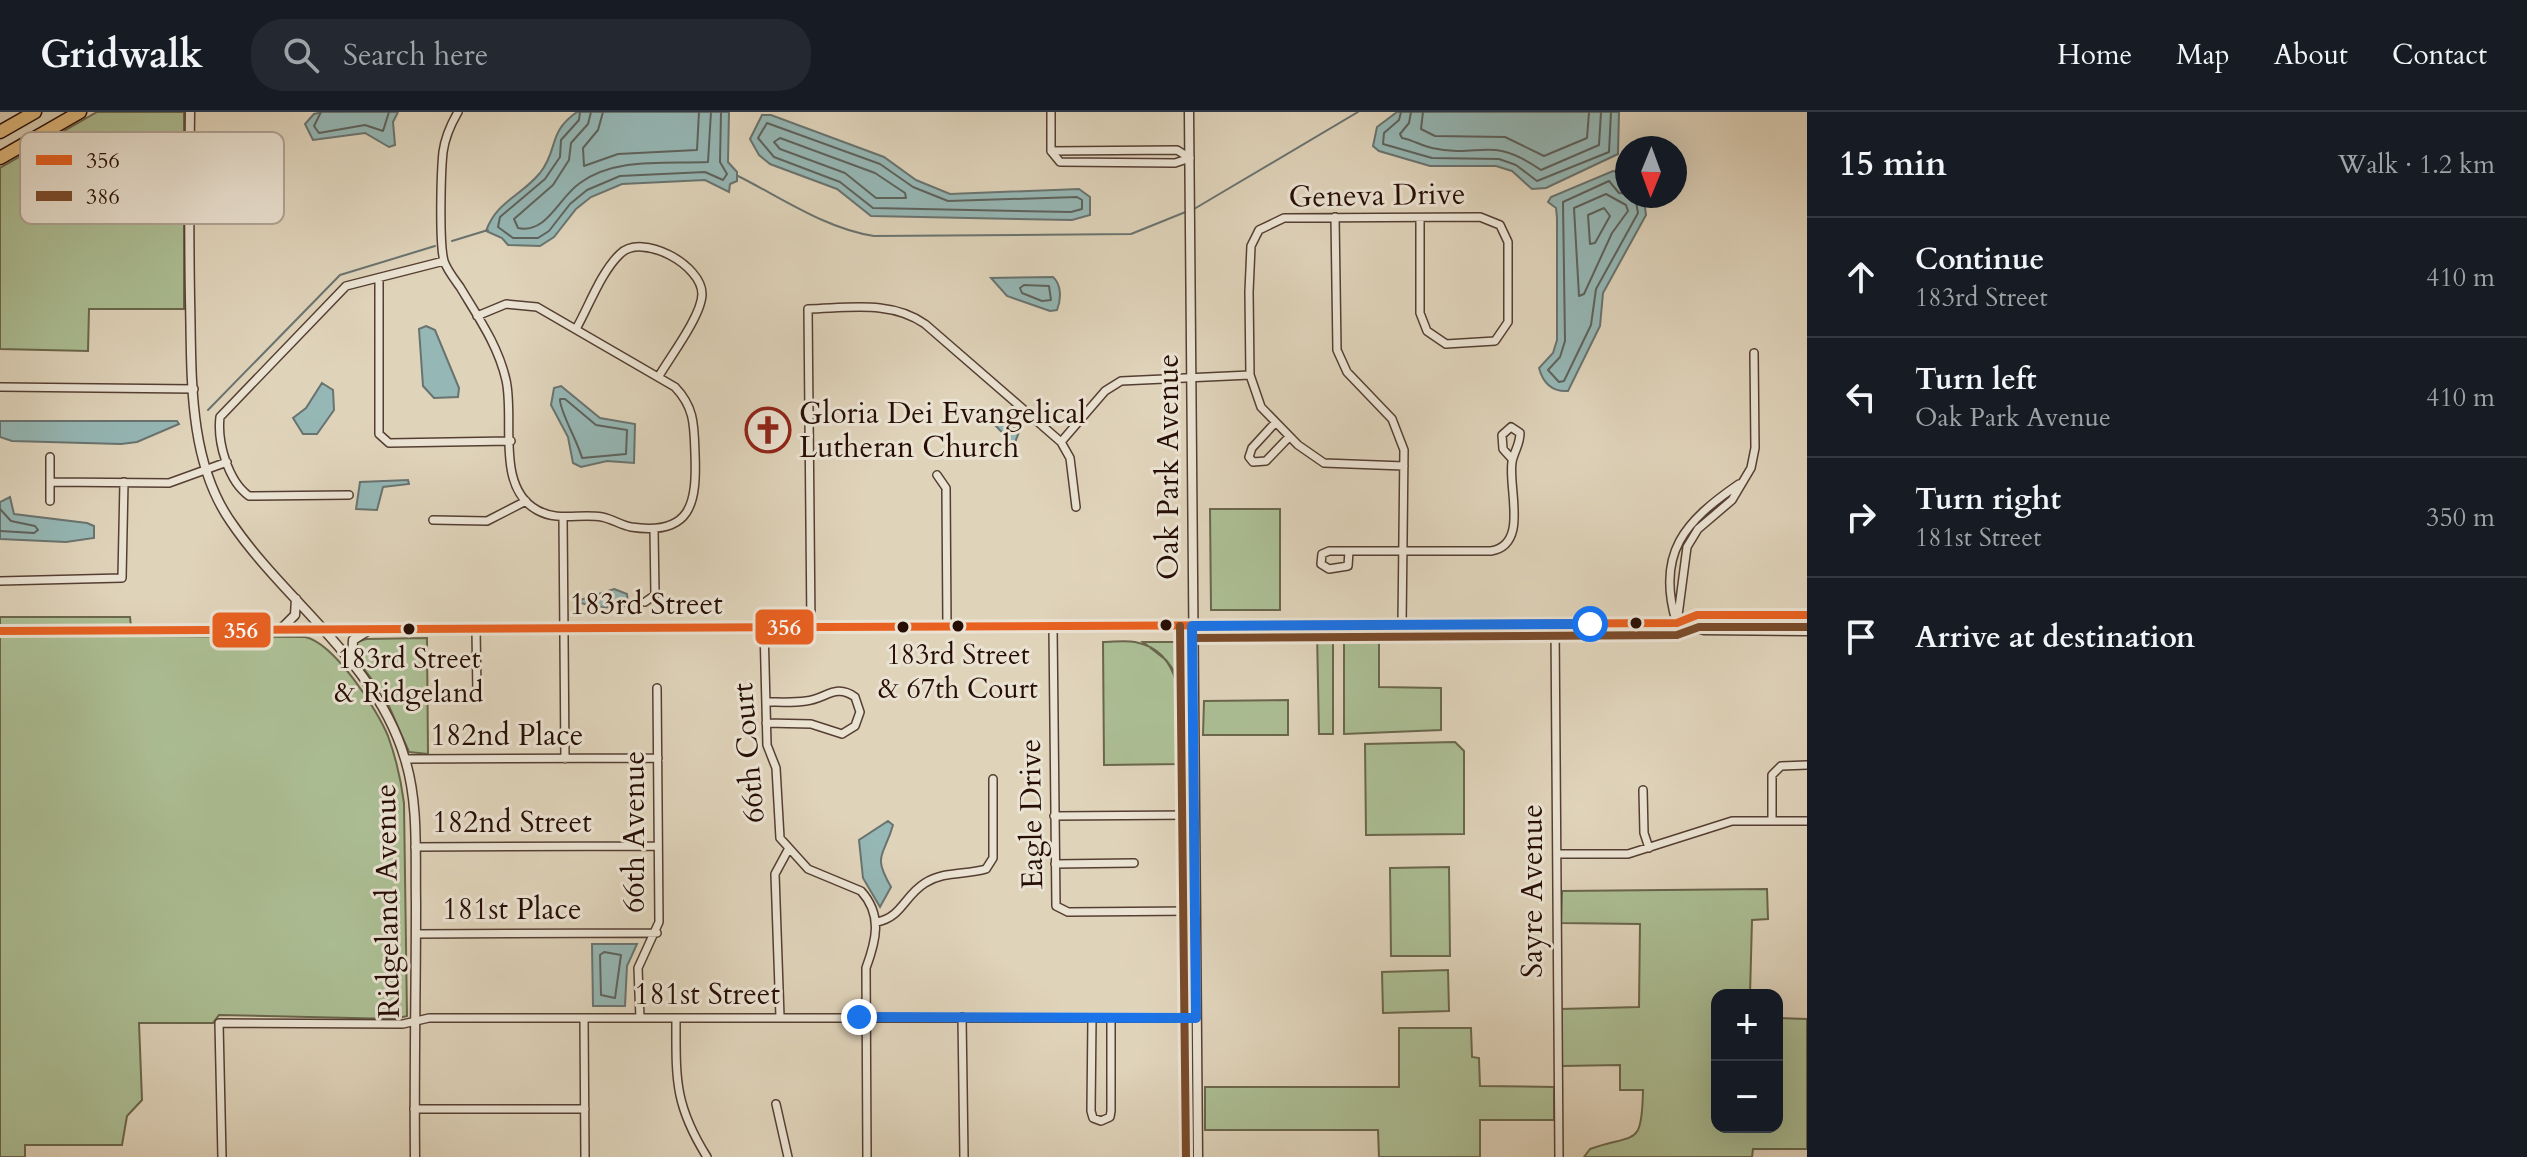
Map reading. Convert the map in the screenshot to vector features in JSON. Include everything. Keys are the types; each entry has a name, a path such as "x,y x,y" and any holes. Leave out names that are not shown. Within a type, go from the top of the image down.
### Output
{"highway":[{"path":"0,132 35,112"},
{"path":"45,132 80,112"},
{"path":"0,158 20,146"}],"street":[{"name":"Ridgeland Avenue","path":"190,112 190,132"},
{"path":"458,112 443,150 444,261 493,343 506,378 513,479 526,501 544,514 602,517 628,527 654,529 681,520 692,506 696,489 692,411 675,387 537,307 520,303 499,306 477,316"},
{"path":"1051,112 1051,151 1060,162 1175,163 1190,158"},
{"name":"Oak Park Avenue","path":"1189,112 1198,1157"},
{"path":"1335,217 1337,350 1347,372 1392,419 1402,441 1405,552 1402,625"},
{"name":"Geneva Drive","path":"1250,375 1251,246 1259,230 1278,219 1335,217 1487,218 1500,225 1507,237 1508,317 1503,333 1489,344 1446,344 1430,334 1421,318 1420,218"},
{"name":"Ridgeland Avenue","path":"192,224 194,389 198,437 205,469 230,522 324,628 389,717 405,759 412,792 415,847 415,1157"},
{"path":"576,329 622,252 638,245 656,250 693,272 702,292 700,303 659,376"},
{"path":"349,495 249,496 239,489 227,462 218,432 220,417 346,286 444,261"},
{"path":"379,278 379,434 389,443 511,441"},
{"path":"811,627 808,309 888,307 915,316 1061,442 1070,458 1076,507"},
{"path":"1677,623 1681,569 1687,547 1698,529 1732,500 1751,468 1755,448 1754,353"},
{"path":"1061,442 1105,391 1121,381 1250,375 1255,397 1275,423 1306,453 1330,465 1404,466"},
{"path":"0,387 194,389"},
{"path":"1275,423 1252,448 1251,460 1263,463 1289,437"},
{"path":"50,457 50,501"},
{"path":"1349,551 1494,551 1506,545 1513,529 1512,459"},
{"path":"50,482 169,483 227,462"},
{"path":"937,475 946,488 947,627"},
{"path":"0,581 122,578 124,482"},
{"path":"1677,623 1671,602 1671,556 1677,541 1697,517 1741,482"},
{"path":"433,520 487,521 526,501"},
{"path":"563,517 565,759"},
{"path":"645,602 655,595 654,529"},
{"path":"281,629 295,615 296,598"},
{"name":"183rd Street","path":"1677,623 1697,615 1807,615"},
{"name":"183rd Street","path":"0,631 1677,623 1704,630 1807,631"},
{"name":"Sayre Avenue","path":"1555,624 1559,1157"},
{"name":"66th Court","path":"764,627 767,745 776,768 777,827 788,850 808,869 861,891 877,922"},
{"name":"Eagle Drive","path":"1053,627 1055,902 1063,911 1195,911"},
{"path":"352,664 353,640 371,628"},
{"path":"476,629 477,694"},
{"name":"66th Avenue","path":"640,1018 638,968 657,933 657,688"},
{"path":"766,702 808,701 828,692 842,690 855,697 860,712 855,726 842,734 833,734 811,724 766,723"},
{"name":"182nd Place","path":"405,759 658,758"},
{"path":"1772,821 1772,775 1781,766 1807,765"},
{"path":"867,1157 866,968 874,946 877,922 897,915 909,897 925,883 949,873 988,866 993,858 993,779"},
{"path":"1643,790 1644,833 1649,848"},
{"path":"1054,816 1194,815"},
{"path":"1557,854 1628,854 1732,821 1807,821"},
{"name":"182nd Street","path":"415,847 657,846"},
{"path":"780,1017 775,874 788,850"},
{"path":"1055,864 1134,863"},
{"name":"181st Place","path":"416,934 657,933"},
{"path":"962,1017 964,1157"},
{"name":"181st Street","path":"222,1157 219,1023 403,1024 425,1018 1196,1018"},
{"path":"584,1018 585,1157"},
{"path":"676,1018 676,1082 680,1105 707,1157"},
{"path":"1092,1018 1091,1111 1093,1118 1101,1121 1110,1117 1111,1111 1111,1018"},
{"path":"776,1104 788,1157"},
{"path":"414,1109 585,1109"}],"green space":[{"path":"97,112 184,112 184,132 62,132"},
{"path":"20,156 20,224 184,224 184,309 89,309 88,351 0,349 0,168"},
{"path":"1210,509 1280,509 1280,610 1211,610"},
{"path":"0,617 130,617 131,627 0,627"},
{"path":"1317,632 1329,633 1333,638 1333,734 1319,734"},
{"path":"1344,633 1379,633 1379,687 1441,688 1441,730 1344,734"},
{"path":"0,635 305,637 329,651 374,710 388,736 400,777 404,803 407,1016 395,1019 219,1015 213,1023 139,1023 142,1100 127,1116 122,1145 25,1145 25,1157 0,1157"},
{"path":"427,638 428,754 409,752 385,697 355,657 357,642 366,639"},
{"path":"1103,642 1135,642 1153,648 1174,674 1181,710 1181,764 1104,765"},
{"path":"1143,642 1177,642 1180,679 1166,660"},
{"path":"1288,700 1288,735 1203,735 1204,701"},
{"path":"1455,742 1464,751 1464,834 1366,835 1365,744"},
{"path":"1449,867 1450,956 1391,956 1390,868"},
{"path":"1767,889 1768,919 1752,920 1750,989 1711,989 1711,1133 1783,1133 1783,1018 1807,1019 1807,1149 1753,1149 1752,1157 1584,1157 1590,1149 1627,1139 1638,1130 1643,1090 1620,1090 1620,1065 1562,1066 1561,1009 1639,1007 1640,924 1561,923 1562,891"},
{"path":"1448,970 1449,1011 1383,1013 1382,972"},
{"path":"1399,1028 1471,1028 1472,1057 1479,1058 1480,1086 1554,1087 1554,1120 1480,1120 1480,1157 1379,1157 1378,1130 1205,1130 1205,1087 1399,1087"}],"water":[{"path":"398,112 393,122 395,145 389,147 365,133 313,140 305,124 314,114"},
{"path":"577,112 729,112 728,162 737,172 737,181 730,184 729,192 705,180 622,184 591,197 576,209 554,237 540,246 508,245 502,238 486,231 491,221 540,173 561,127"},
{"path":"1397,112 1619,112 1615,155 1546,188 1532,189 1512,171 1496,166 1430,166 1379,151 1373,146 1377,127"},
{"path":"762,115 771,115 884,157 916,180 950,194 1079,189 1090,197 1090,215 1072,220 871,216 837,189 770,164 759,155 750,139"},
{"path":"1613,171 1615,208 1645,208 1646,215 1603,293 1600,326 1568,391 1553,388 1543,378 1539,368 1553,353 1557,340 1557,218 1556,208 1548,202 1551,197"},
{"path":"1053,277 1058,284 1060,297 1057,310 1050,311 1007,296 991,278"},
{"path":"426,326 435,330 459,388 458,397 434,398 423,386 419,329"},
{"path":"322,383 333,390 334,410 317,434 303,434 293,418 306,408"},
{"path":"561,386 600,418 635,424 634,463 607,461 581,467 573,463 568,437 551,405 554,388"},
{"path":"998,412 1019,432 1014,445 993,423 991,418"},
{"path":"0,421 177,421 179,424 137,442 121,444 12,441 0,437"},
{"path":"408,480 409,484 383,487 377,510 356,509 360,482"},
{"path":"10,497 14,514 87,523 94,526 94,538 66,542 0,539 0,502"},
{"path":"614,589 627,594 628,605 602,607 577,601"},
{"path":"888,821 893,825 881,861 891,887 880,907 863,878 859,840"},
{"path":"592,944 637,944 627,966 625,1006 593,1006"}],"waterway":[{"path":"1194,209 1358,112"},
{"path":"738,176 838,227 874,236 1131,234 1188,211"},
{"path":"452,241 488,230"},
{"path":"208,410 340,275 435,246"}],"transit line":[{"name":"356","path":"0,631 1677,623 1697,615 1807,615"},
{"name":"386","path":"1180,626 1186,1157"},
{"name":"386","path":"1192,638 1677,635 1699,627 1807,627"}],"place":[{"name":"Gloria Dei Evangelical Lutheran Church","path":"768,430"},
{"name":"183rd Street & 67th Court","path":"958,626"},
{"name":"183rd Street & Ridgeland","path":"409,629"}],"route":[{"path":"859,1017 1196,1018 1192,626 1590,624"}]}
